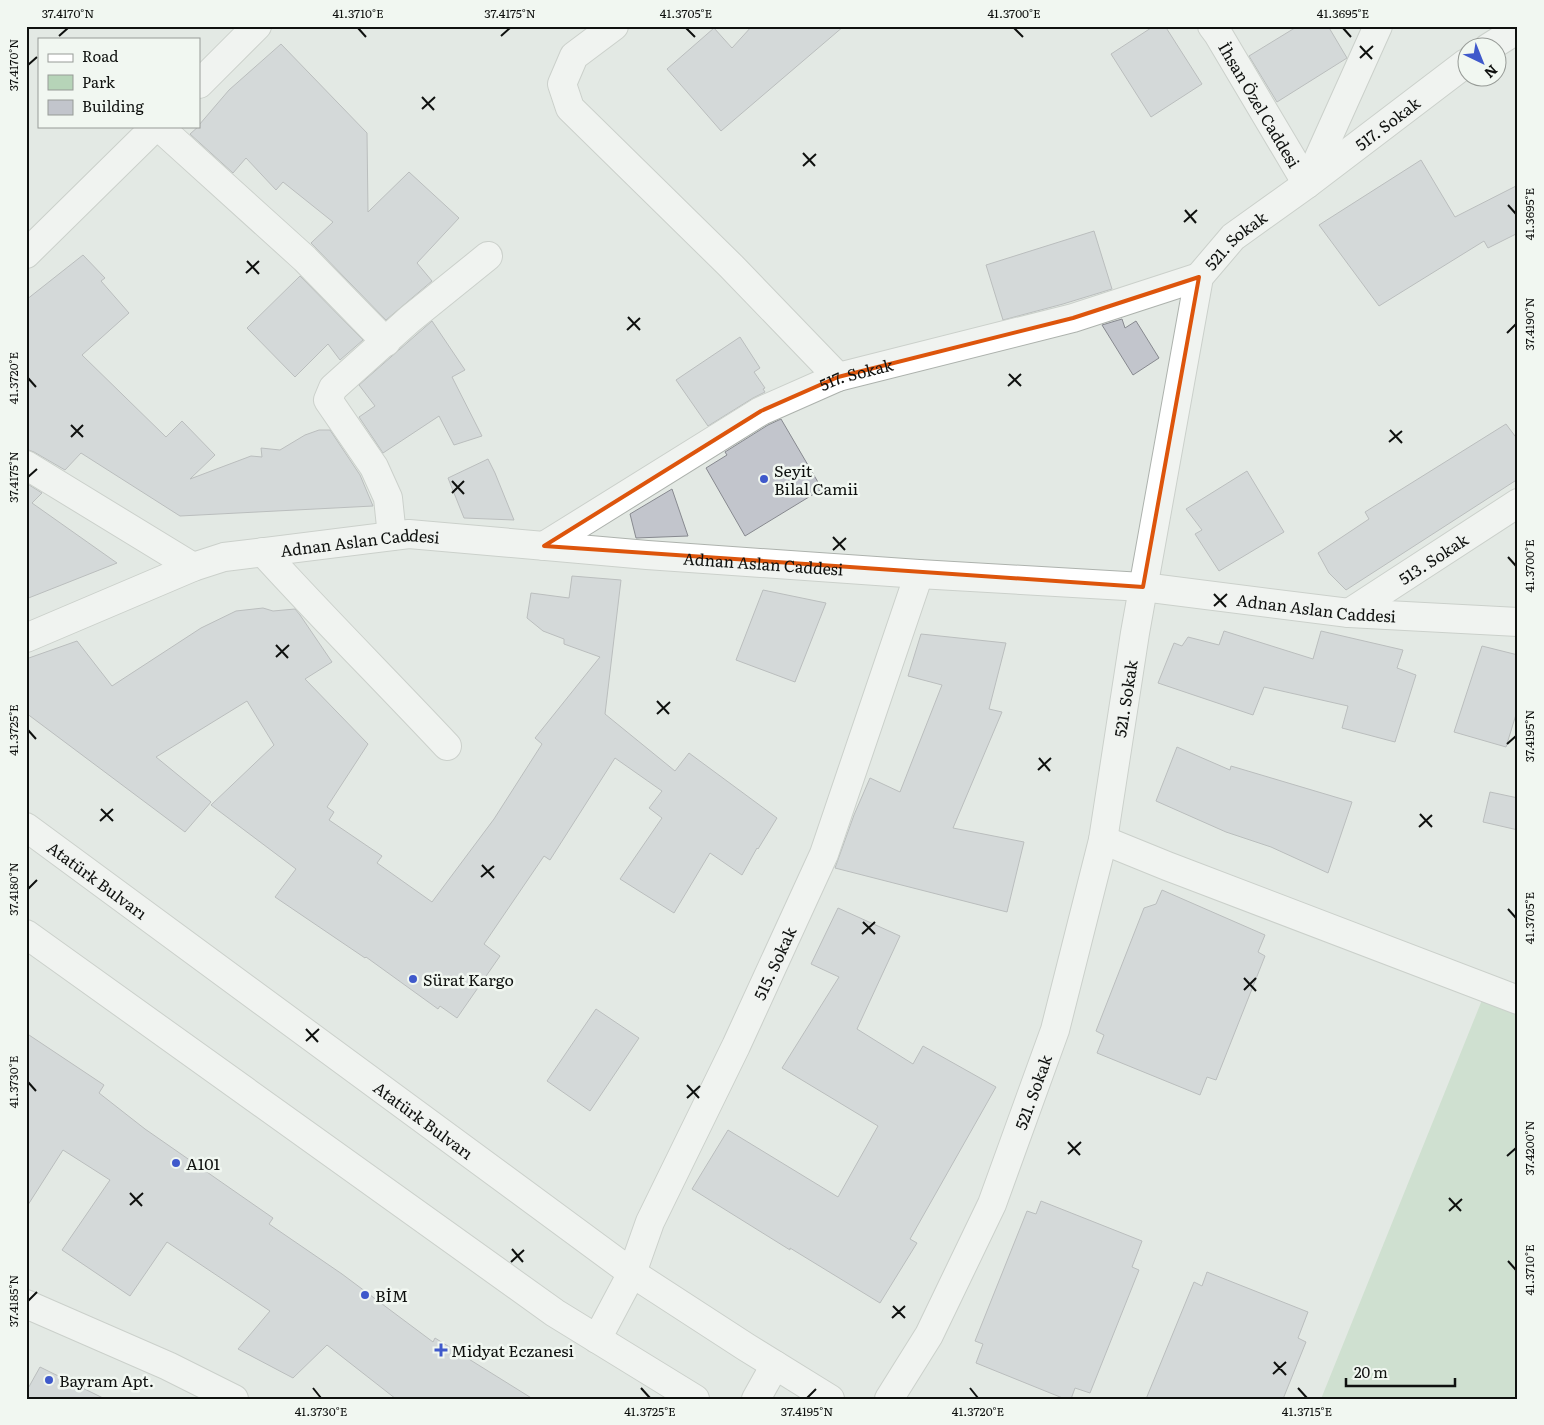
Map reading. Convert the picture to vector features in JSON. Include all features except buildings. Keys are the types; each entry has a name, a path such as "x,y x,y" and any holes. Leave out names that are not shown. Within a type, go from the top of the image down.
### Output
{"street":[{"path":"200,83 257,26"},
{"path":"614,26 574,56 562,84 570,108 731,266 838,377"},
{"name":"İhsan Özel Caddesi","path":"1212,26 1307,184"},
{"path":"1504,38 1518,29"},
{"path":"1307,184 1367,32"},
{"name":"517. Sokak","path":"1307,184 1456,71"},
{"path":"26,254 155,128"},
{"path":"159,128 305,259 386,342"},
{"name":"521. Sokak","path":"889,1399 929,1335 992,1204 1054,1030 1103,840 1143,587 1199,278 1233,237 1307,184"},
{"path":"392,536 388,498 374,467 328,400 333,388 410,319 488,256"},
{"name":"517. Sokak","path":"544,546 761,411 838,377 1073,318 1199,278"},
{"path":"26,465 193,567"},
{"name":"513. Sokak","path":"1348,613 1518,503"},
{"name":"Adnan Aslan Caddesi","path":"26,638 193,567 224,557 409,534 647,555 1143,587 1348,613 1518,622"},
{"path":"263,552 447,746"},
{"name":"515. Sokak","path":"597,1339 632,1272 650,1222 736,1046 824,854 919,574"},
{"name":"Atatürk Bulvarı","path":"26,827 632,1272 830,1399"},
{"path":"1103,840 1166,866 1518,1000"},
{"path":"26,934 555,1313 696,1399"},
{"path":"26,1304 168,1366 234,1399"},
{"path":"756,1399 775,1365"}],"highlighted area":[{"path":"1199,277 1143,587 544,546 761,411 838,377 1073,318"}],"green space":[{"path":"1482,1000 1518,1015 1518,1399 1321,1399"}],"place":[{"name":"Seyit Bilal Camii","path":"764,479"},
{"name":"Sürat Kargo","path":"413,979"},
{"name":"A101","path":"176,1163"},
{"name":"BİM","path":"365,1295"},
{"name":"Midyat Eczanesi","path":"441,1350"},
{"name":"Bayram Apt.","path":"49,1380"}]}
